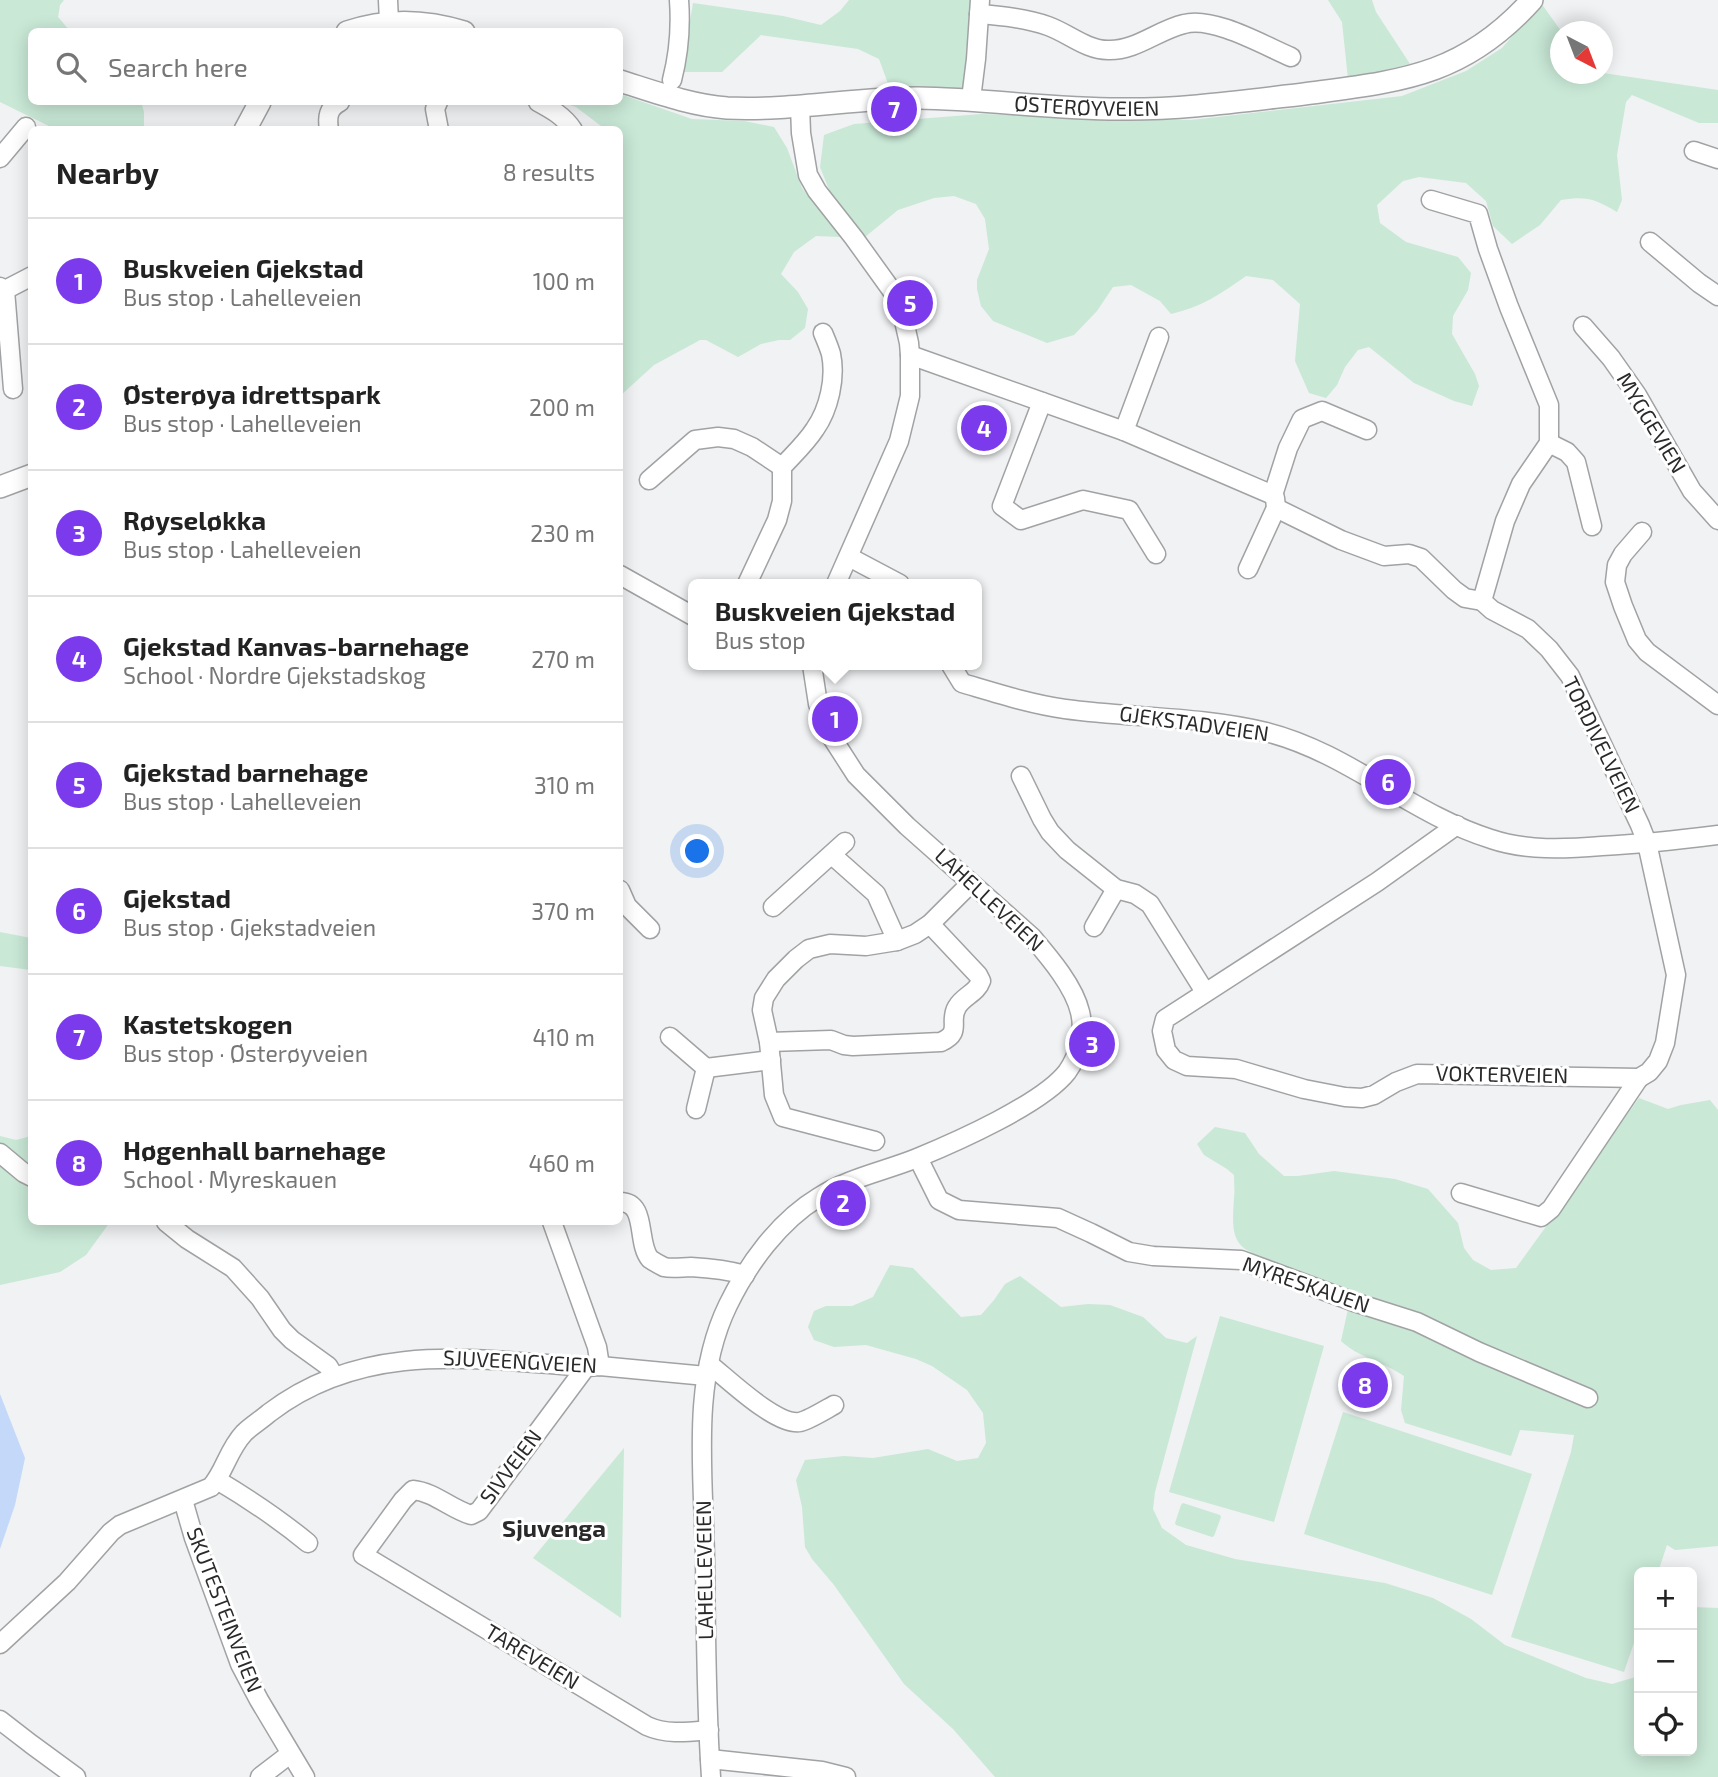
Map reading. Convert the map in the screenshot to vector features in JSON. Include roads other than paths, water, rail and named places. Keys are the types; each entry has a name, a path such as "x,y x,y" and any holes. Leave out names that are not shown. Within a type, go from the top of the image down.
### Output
{"main road":[{"name":"ØSTERØYVEIEN","path":"623,82 690,102 744,108 880,99 971,99 1079,108 1160,108 1251,100 1384,83 1427,73 1464,56 1496,35 1532,0"},
{"path":"358,28 390,22 454,28"},
{"path":"247,126 258,105"},
{"path":"0,487 28,476"}],"street":[{"path":"388,0 390,22"},
{"path":"672,80 680,25 679,0"},
{"path":"971,99 979,7 1048,26 1092,47 1106,50 1130,47 1184,24 1201,22 1223,27 1291,57"},
{"path":"328,126 327,117 335,105"},
{"path":"437,105 438,126"},
{"path":"544,105 570,126"},
{"path":"800,106 801,133 808,175 817,191 895,295 902,312 910,355 910,396 899,442 838,579"},
{"path":"0,158 26,127"},
{"path":"1695,151 1718,159"},
{"path":"1431,200 1478,214 1509,307 1549,405 1549,443 1521,484 1505,521 1482,601"},
{"path":"1650,242 1718,296"},
{"path":"13,389 3,289 28,278"},
{"name":"MYGGEVIEN","path":"1583,326 1611,358 1637,395 1692,491 1718,520"},
{"path":"749,579 777,520 782,501 782,467 816,429 826,405 833,369 831,353 823,333"},
{"path":"1124,431 1159,337"},
{"name":"TORDIVELVEIEN","path":"910,355 1124,431 1275,501 1341,540 1384,556 1409,554 1422,558 1465,598 1482,601 1492,610 1528,629 1549,649 1570,676 1647,843"},
{"path":"1042,402 1002,506 1021,520 1083,500 1129,510 1156,554"},
{"path":"1248,569 1275,501 1288,448 1302,419 1322,411 1367,430"},
{"path":"649,480 695,440 718,437 734,439 752,447 782,467"},
{"path":"1549,443 1567,452 1576,462 1592,526"},
{"path":"1642,532 1617,565 1615,582 1637,640 1647,652 1718,705"},
{"path":"849,557 891,579"},
{"path":"623,579 688,613"},
{"name":"LAHELLEVEIEN","path":"710,1768 702,1444 708,1370 726,1309 745,1275 782,1227 798,1212 820,1196 846,1183 918,1158 995,1122 1038,1097 1066,1073 1080,1043 1082,1025 1080,1009 1061,974 1032,937 888,808 856,775 829,733 818,704 813,670"},
{"name":"GJEKSTADVEIEN","path":"954,670 962,683 1011,698 1065,709 1157,716 1268,732 1292,740 1359,772 1427,810 1492,840 1546,848 1647,843 1718,835"},
{"path":"1021,776 1042,819 1066,850 1116,889 1135,894 1150,904 1205,992"},
{"name":"VOKTERVEIEN","path":"1457,825 1377,882 1165,1019 1162,1031 1166,1050 1174,1060 1187,1066 1236,1069 1304,1089 1345,1097 1362,1098 1374,1095 1396,1082 1418,1074 1639,1078"},
{"path":"1461,1193 1541,1217 1551,1209 1639,1078 1649,1072 1658,1061 1665,1043 1676,975 1647,843"},
{"path":"773,907 839,848 876,894 897,941"},
{"path":"875,1142 783,1117 774,1095 770,1051 762,1010 764,998 776,979 809,949 830,944 866,946 897,941 915,934 930,924 971,883"},
{"path":"1094,927 1116,889"},
{"path":"623,897 627,906 650,929"},
{"path":"706,1068 770,1051 831,1040 853,1046 941,1042 950,1038 954,1033 958,1004 979,987 981,981 930,924"},
{"path":"670,1037 706,1068"},
{"path":"696,1109 706,1068"},
{"path":"0,1153 28,1175"},
{"name":"MYRESKAUEN","path":"918,1158 939,1200 959,1210 1058,1218 1129,1252 1153,1256 1241,1260 1417,1322 1479,1352 1588,1398"},
{"path":"623,1203 632,1205 637,1212 644,1247 651,1260 664,1267 712,1269 745,1275"},
{"path":"170,1225 233,1268 260,1298 282,1330 327,1366 334,1376"},
{"path":"553,1225 597,1347 593,1366"},
{"name":"SJUVEENGVEIEN","path":"217,1480 230,1451 245,1432 281,1404 334,1376 396,1362 430,1358 473,1358 708,1370"},
{"name":"SIVVEIEN","path":"363,1555 413,1490 422,1491 461,1512 471,1515 479,1511 593,1366"},
{"path":"708,1370 763,1408 785,1419 799,1422 834,1405"},
{"path":"0,1644 66,1582 120,1525 183,1500 211,1487 217,1480 260,1506 308,1543"},
{"name":"SKUTESTEINVEIEN","path":"183,1500 240,1664 304,1777"},
{"name":"TAREVEIEN","path":"363,1555 647,1726 659,1731 709,1730"},
{"path":"0,1720 76,1777"},
{"path":"260,1777 290,1754"},
{"path":"710,1768 725,1759 822,1771 846,1777"}],"water":[{"path":"0,1394 25,1458 15,1505 0,1549"}],"place":[{"name":"Kastetskogen","path":"894,109"},
{"name":"Gjekstad barnehage","path":"910,303"},
{"name":"Gjekstad Kanvas-barnehage","path":"984,428"},
{"name":"Buskveien Gjekstad","path":"835,719"},
{"name":"Gjekstad","path":"1388,782"},
{"name":"Røyseløkka","path":"1092,1044"},
{"name":"Østerøya idrettspark","path":"843,1203"},
{"name":"Høgenhall barnehage","path":"1365,1385"}],"district":[{"name":"Sjuvenga","path":"554,1529"}]}
